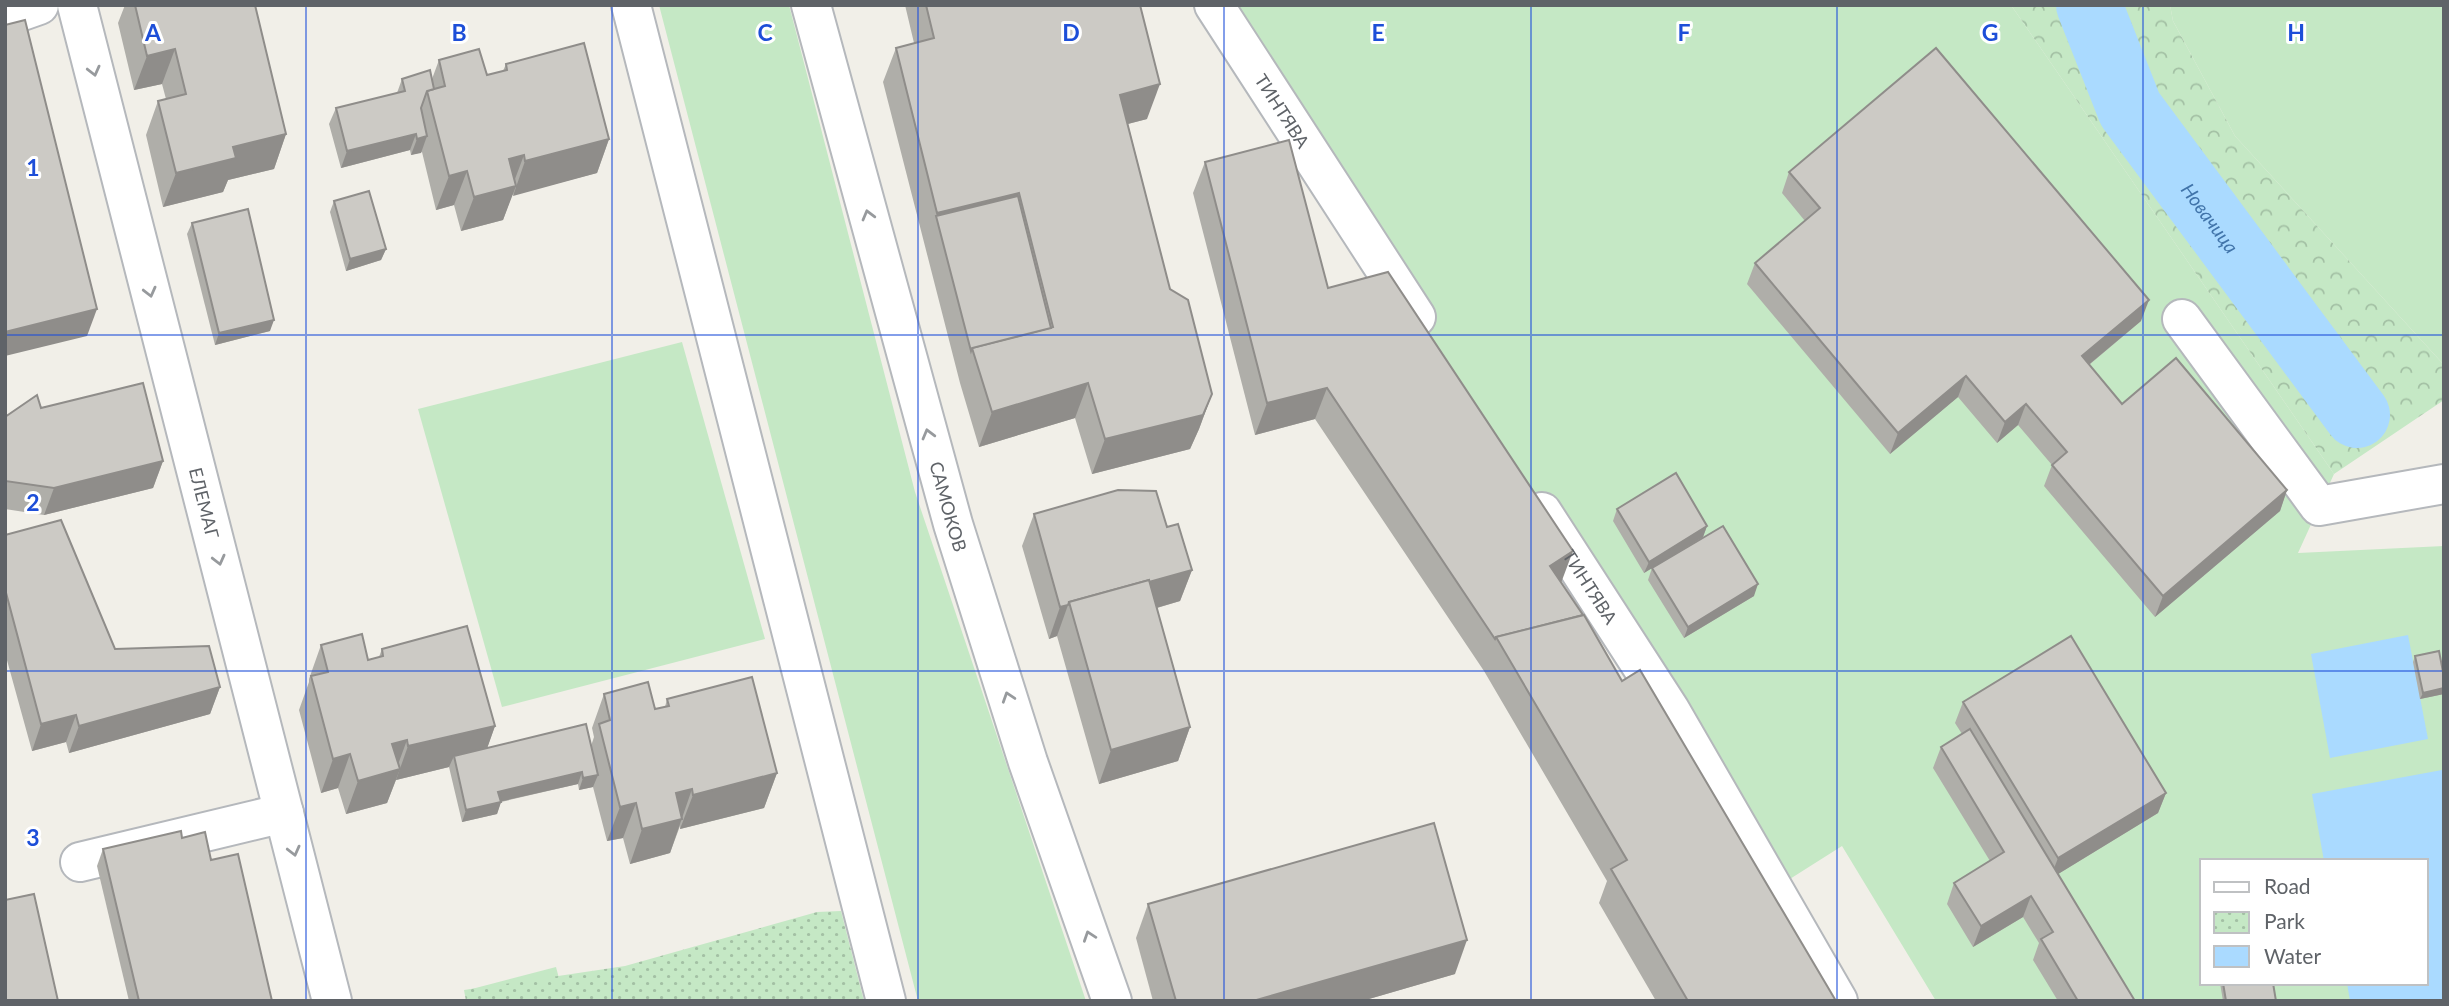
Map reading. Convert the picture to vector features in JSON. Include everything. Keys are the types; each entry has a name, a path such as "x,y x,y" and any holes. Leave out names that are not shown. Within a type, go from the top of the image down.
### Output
{"street":[{"path":"5,17 39,5"},
{"name":"ЕЛЕМАГ","path":"77,5 332,1001"},
{"path":"631,5 886,1001"},
{"name":"САМОКОВ","path":"811,5 953,524 1028,762 1112,1001"},
{"name":"ТИНТЯВА","path":"1217,7 1435,346"},
{"path":"2182,319 2319,506 2444,484"},
{"name":"ТИНТЯВА","path":"1525,486 1670,710 1838,1001"},
{"path":"80,862 284,813"}],"green space":[{"path":"659,5 789,5 915,492 1086,1001 918,1001"},
{"path":"1214,5 2011,5 2334,474 2298,553 2444,546 2444,1001 1936,1001 1842,846 1774,889"},
{"path":"2011,5 2170,5 2173,21 2235,136 2444,365 2444,400 2334,474"},
{"path":"2170,5 2444,5 2444,365 2235,136 2173,21"},
{"path":"682,342 765,639 502,707 418,409"},
{"path":"841,911 864,1001 466,1001 464,990 625,966 817,912"},
{"path":"556,967 565,1001 468,990"}],"water":[{"path":"2408,635 2428,739 2330,758 2311,654"},
{"path":"2442,770 2444,1001 2350,1001 2347,985 2428,985 2428,859 2324,859 2312,794"}],"building":[{"path":"135,5 255,5 286,134 233,147 236,158 176,173 158,101 186,94 175,49 147,56"},
{"path":"926,5 1140,5 1160,84 1120,95 1170,289 1188,300 1212,394 1203,415 1105,439 1088,383 992,412 972,348 1053,327 1019,193 937,213 896,48 934,38"},
{"path":"25,20 97,309 5,332 5,25"},
{"path":"584,43 609,139 525,161 524,155 509,159 516,186 474,197 467,171 449,176 427,91 445,86 439,60 479,49 487,75 507,70 506,64"},
{"path":"1936,48 2149,300 2082,356 2122,404 2176,358 2287,490 2163,596 2052,465 2067,452 2026,404 2005,422 1966,376 1898,433 1755,263 1820,208 1789,172"},
{"path":"430,70 434,89 427,91 421,108 427,136 417,139 416,134 347,151 336,108 405,91 402,79"},
{"path":"1289,140 1328,288 1388,272 1573,551 1550,566 1583,615 1495,639 1327,388 1267,403 1205,162"},
{"path":"369,191 386,249 350,259 334,201"},
{"path":"1018,196 1051,328 972,348 971,351 936,216"},
{"path":"248,209 274,320 219,333 192,223"},
{"path":"143,383 163,461 54,488 5,481 5,417 37,395 41,408"},
{"path":"1676,473 1707,526 1649,562 1617,509"},
{"path":"1118,490 1156,491 1167,527 1178,524 1192,570 1069,602 1068,605 1060,607 1034,514"},
{"path":"61,520 115,649 209,646 220,687 79,726 76,715 41,724 5,589 5,535"},
{"path":"1723,526 1758,584 1688,627 1652,568"},
{"path":"1149,580 1190,727 1111,750 1069,602"},
{"path":"1584,615 1622,681 1640,670 1836,1001 1688,1001 1611,869 1627,860 1496,637"},
{"path":"467,626 495,726 408,746 407,740 392,744 400,769 358,781 350,754 333,759 311,676 328,672 321,645 362,634 368,660 383,656 382,649"},
{"path":"2071,636 2166,793 2058,858 1963,702"},
{"path":"2439,651 2444,688 2423,693 2415,656"},
{"path":"752,677 777,773 693,795 692,789 676,793 682,819 642,829 636,803 620,807 599,724 610,720 604,694 648,682 655,709 669,706 667,699"},
{"path":"586,724 598,775 583,778 582,772 498,792 501,802 466,810 454,756"},
{"path":"1970,729 2135,1001 2078,1001 2041,939 2053,932 2031,896 1981,926 1954,883 2004,852 1941,747"},
{"path":"1434,823 1467,940 1253,1001 1176,1001 1148,904"},
{"path":"181,831 182,838 205,832 211,860 238,854 272,1001 139,1001 103,849"},
{"path":"34,894 58,1001 5,1001 5,900"},
{"path":"2223,985 2273,985 2276,1001 2226,1001"}],"waterway":[{"name":"Новачица","path":"2089,5 2130,109 2357,415"}]}
